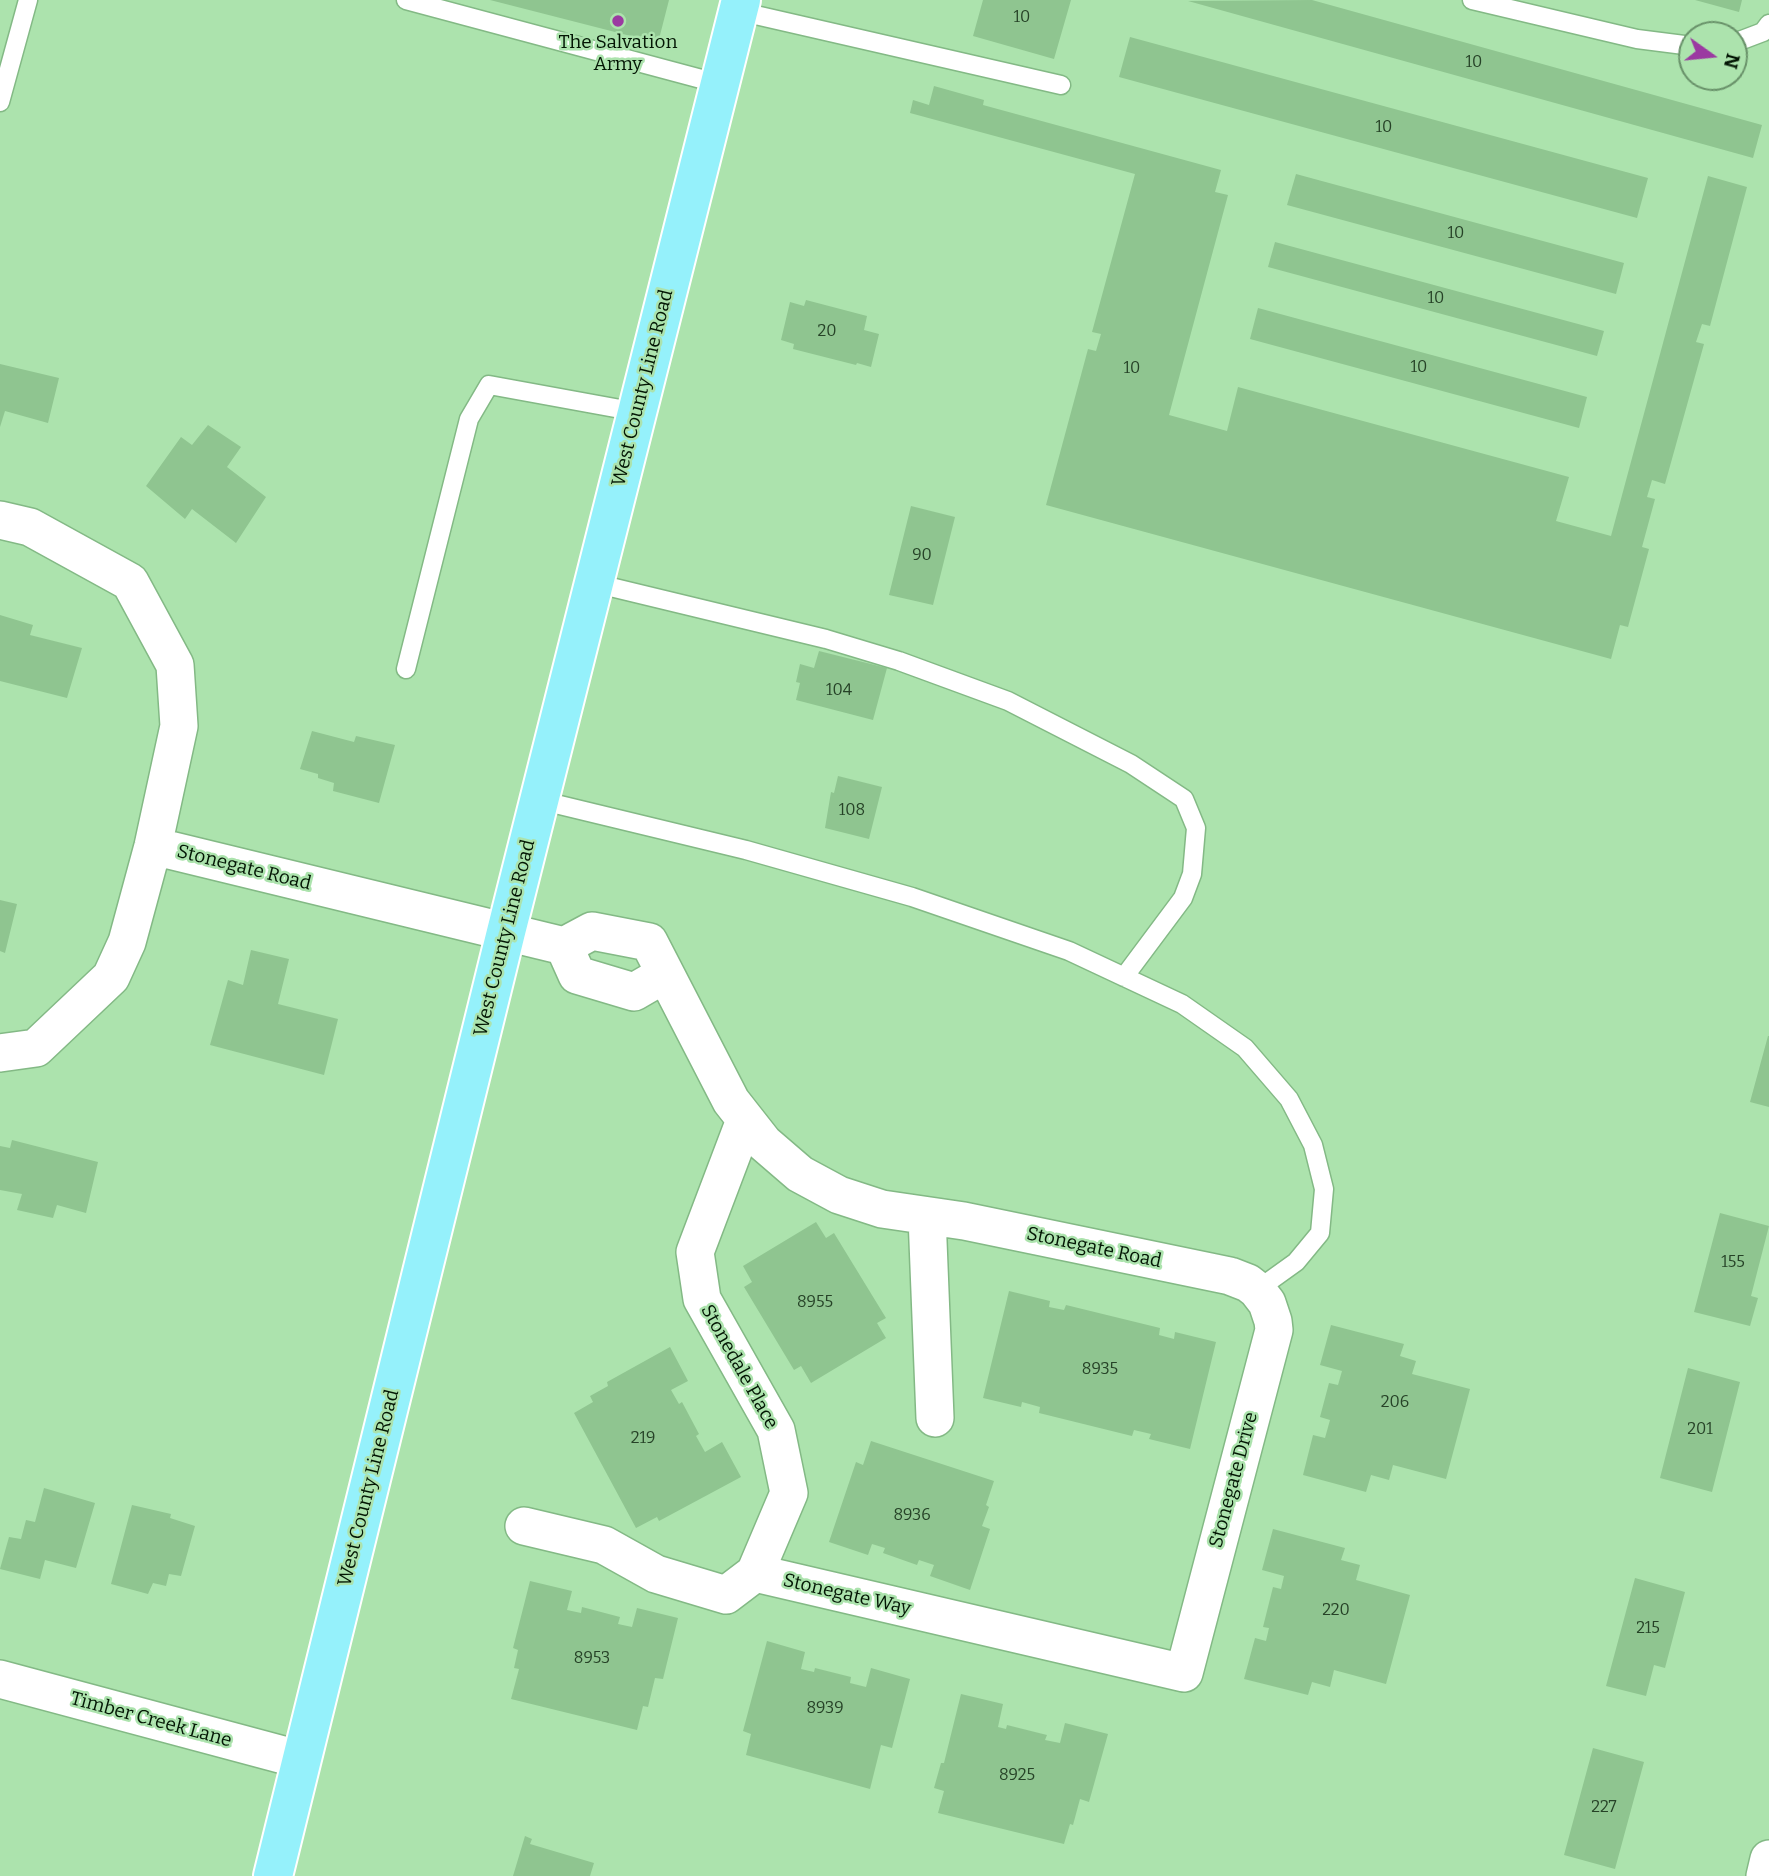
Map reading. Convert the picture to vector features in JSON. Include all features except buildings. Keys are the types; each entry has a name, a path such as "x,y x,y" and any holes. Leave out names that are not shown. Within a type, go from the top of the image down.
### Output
{"main road":[{"name":"West County Line Road","path":"273,1876 739,5"}],"street":[{"path":"0,520 30,527 130,582 175,665 179,726 153,846"},
{"name":"Stonegate Road","path":"0,1053 36,1048 111,977 127,942 153,846 564,946 592,932 649,942 745,1121 782,1160 822,1187 867,1205 964,1221 1230,1276 1257,1290"},
{"path":"564,946 578,975 634,992 665,974"},
{"name":"Stonedale Place","path":"745,1121 695,1252 702,1299 776,1430 789,1493 755,1573"},
{"path":"927,1216 935,1418"},
{"name":"Stonegate Drive","path":"1184,1673 1274,1330 1267,1303 1257,1290"},
{"path":"524,1526 604,1545 656,1574 726,1595 755,1573"},
{"name":"Stonegate Way","path":"755,1573 1184,1673"},
{"name":"Timber Creek Lane","path":"0,1679 302,1760"},
{"path":"1765,1876 1769,1859"}],"lane":[{"path":"0,102 28,0"},
{"path":"406,0 720,84"},
{"path":"1472,0 1637,39 1678,44"},
{"path":"739,5 1061,85"},
{"path":"1748,38 1763,32 1769,24"},
{"path":"406,669 469,419 489,385 637,412"},
{"path":"594,583 826,639 899,661 1018,706 1131,764 1184,799 1196,828 1192,874 1188,886 1183,898 1124,977"},
{"path":"539,800 746,850 912,897 1069,951 1182,1004 1245,1048 1289,1099 1313,1145 1324,1189 1320,1233 1296,1262 1257,1290"}],"place":[{"name":"The Salvation Army","path":"618,21"}]}
